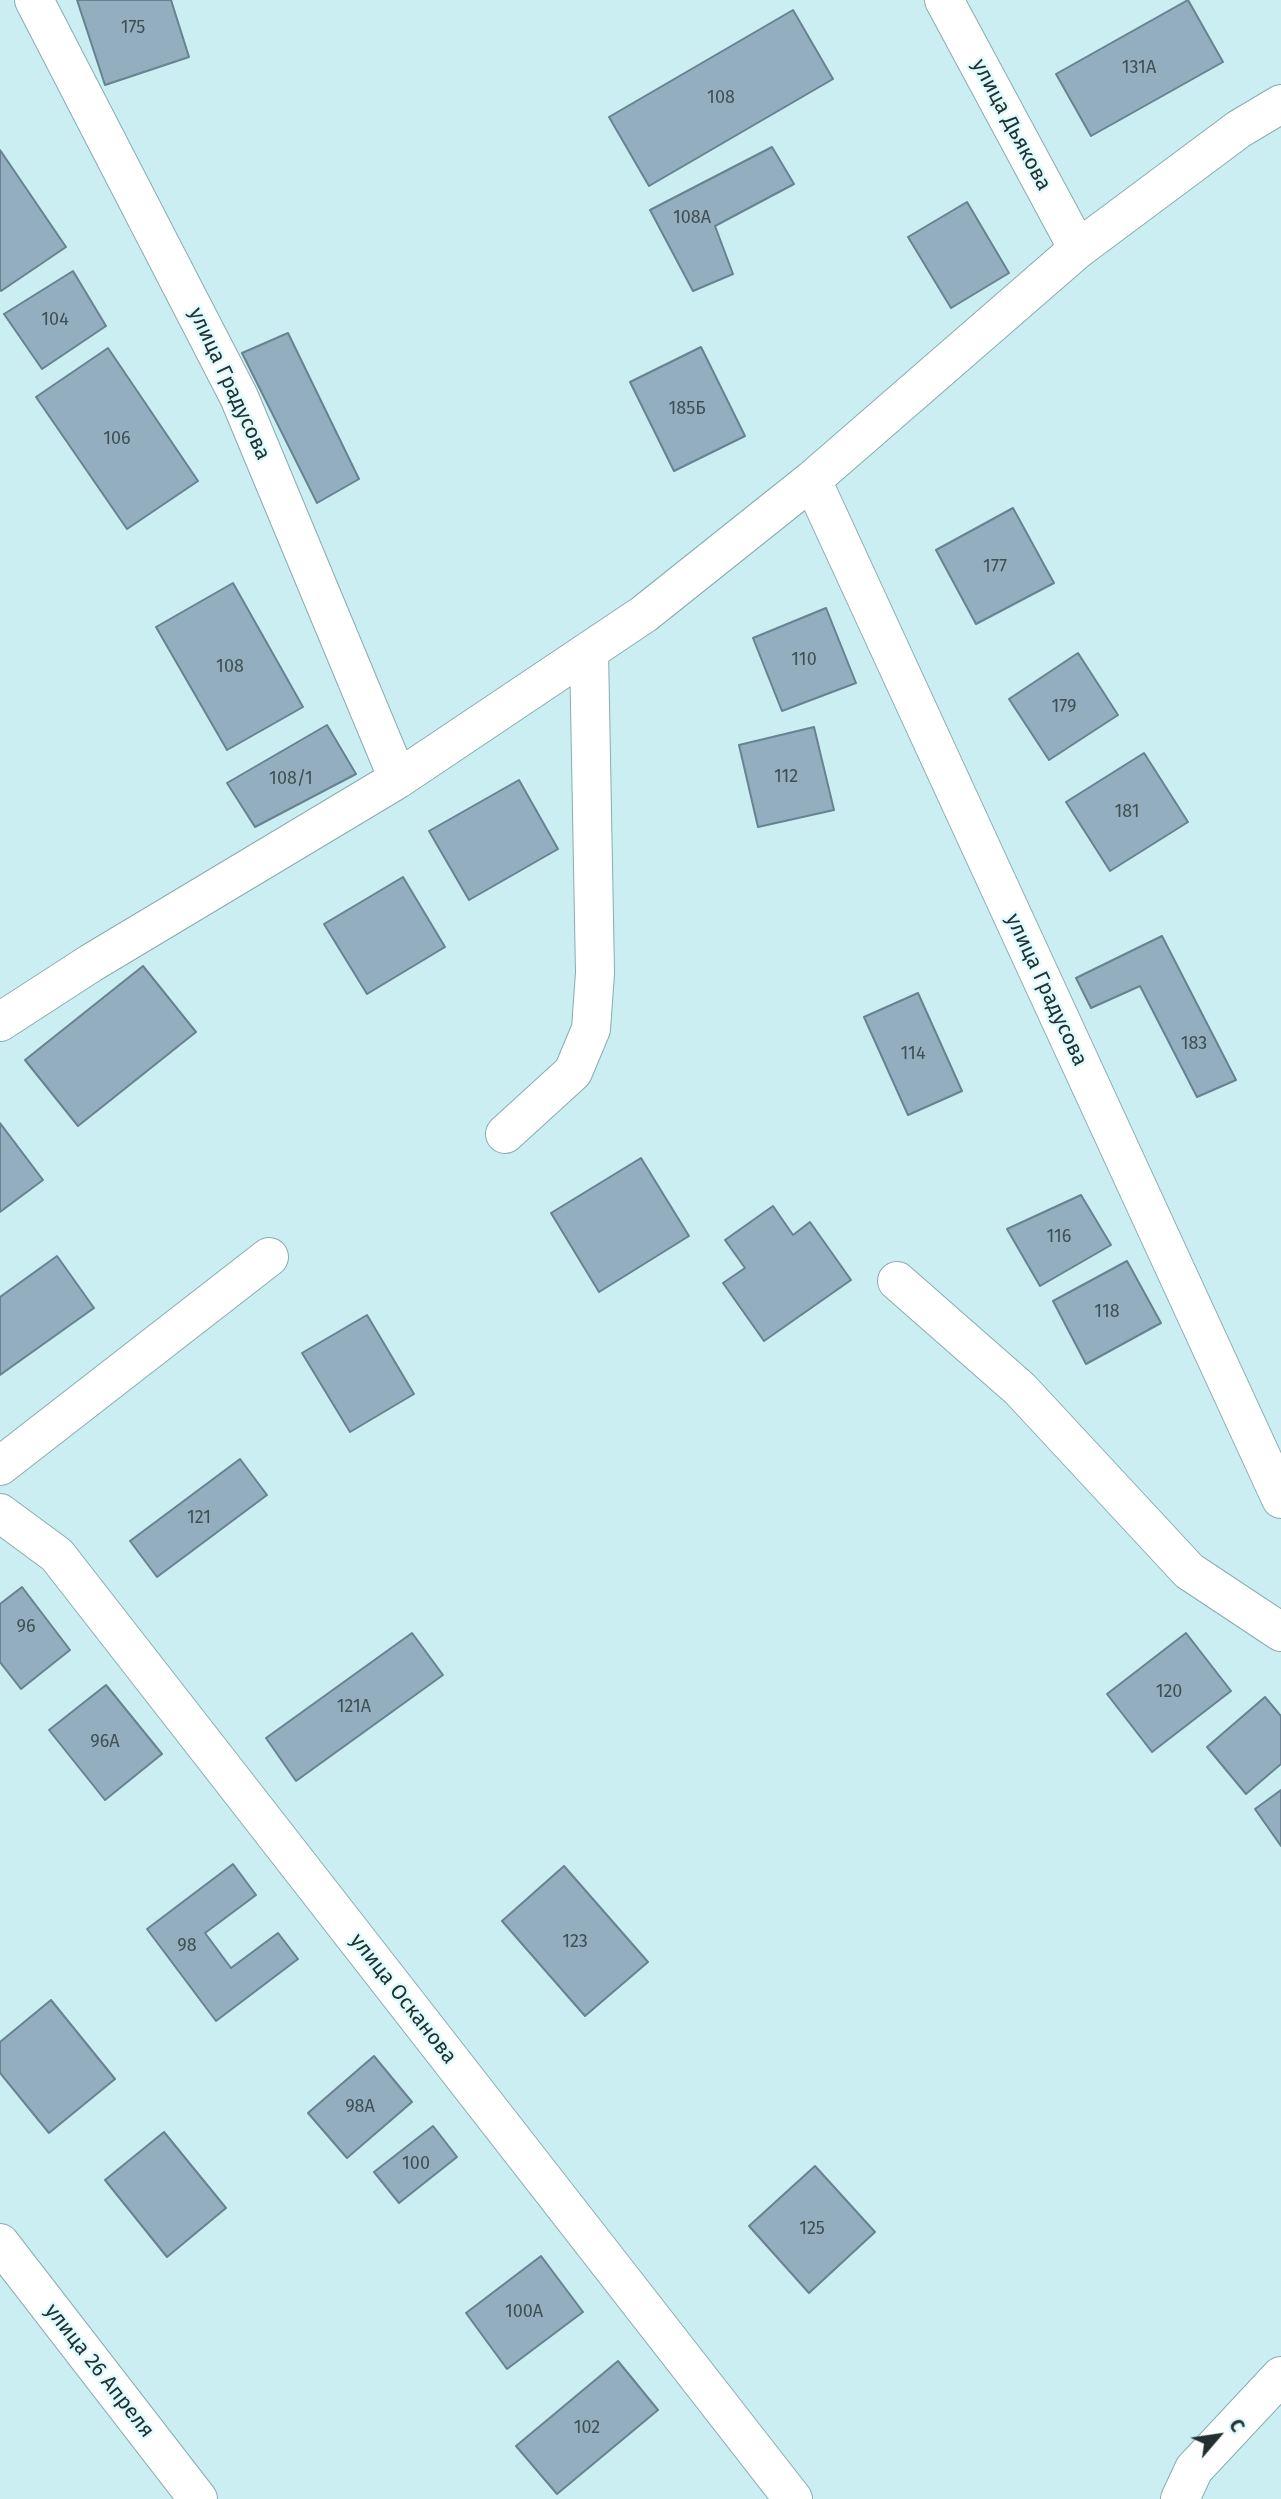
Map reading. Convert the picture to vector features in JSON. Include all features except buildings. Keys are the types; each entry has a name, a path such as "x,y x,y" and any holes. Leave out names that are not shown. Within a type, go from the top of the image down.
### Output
{"street":[{"name":"улица Градусова","path":"34,0 239,397 398,779"},
{"name":"улица Дьякова","path":"944,0 1078,249"},
{"path":"0,1023 91,962 398,779 644,614 812,480 1078,249 1239,129 1281,104"},
{"name":"улица Градусова","path":"812,480 1281,1499"},
{"path":"505,1134 573,1072 591,1029 595,973 589,651"},
{"path":"0,1466 268,1257"},
{"path":"897,1281 1020,1389 1189,1571 1281,1632"},
{"name":"улица Осканова","path":"0,1513 57,1555 793,2499"},
{"name":"улица 26 Апреля","path":"0,2243 198,2499"},
{"path":"1180,2499 1194,2469 1281,2376"}]}
